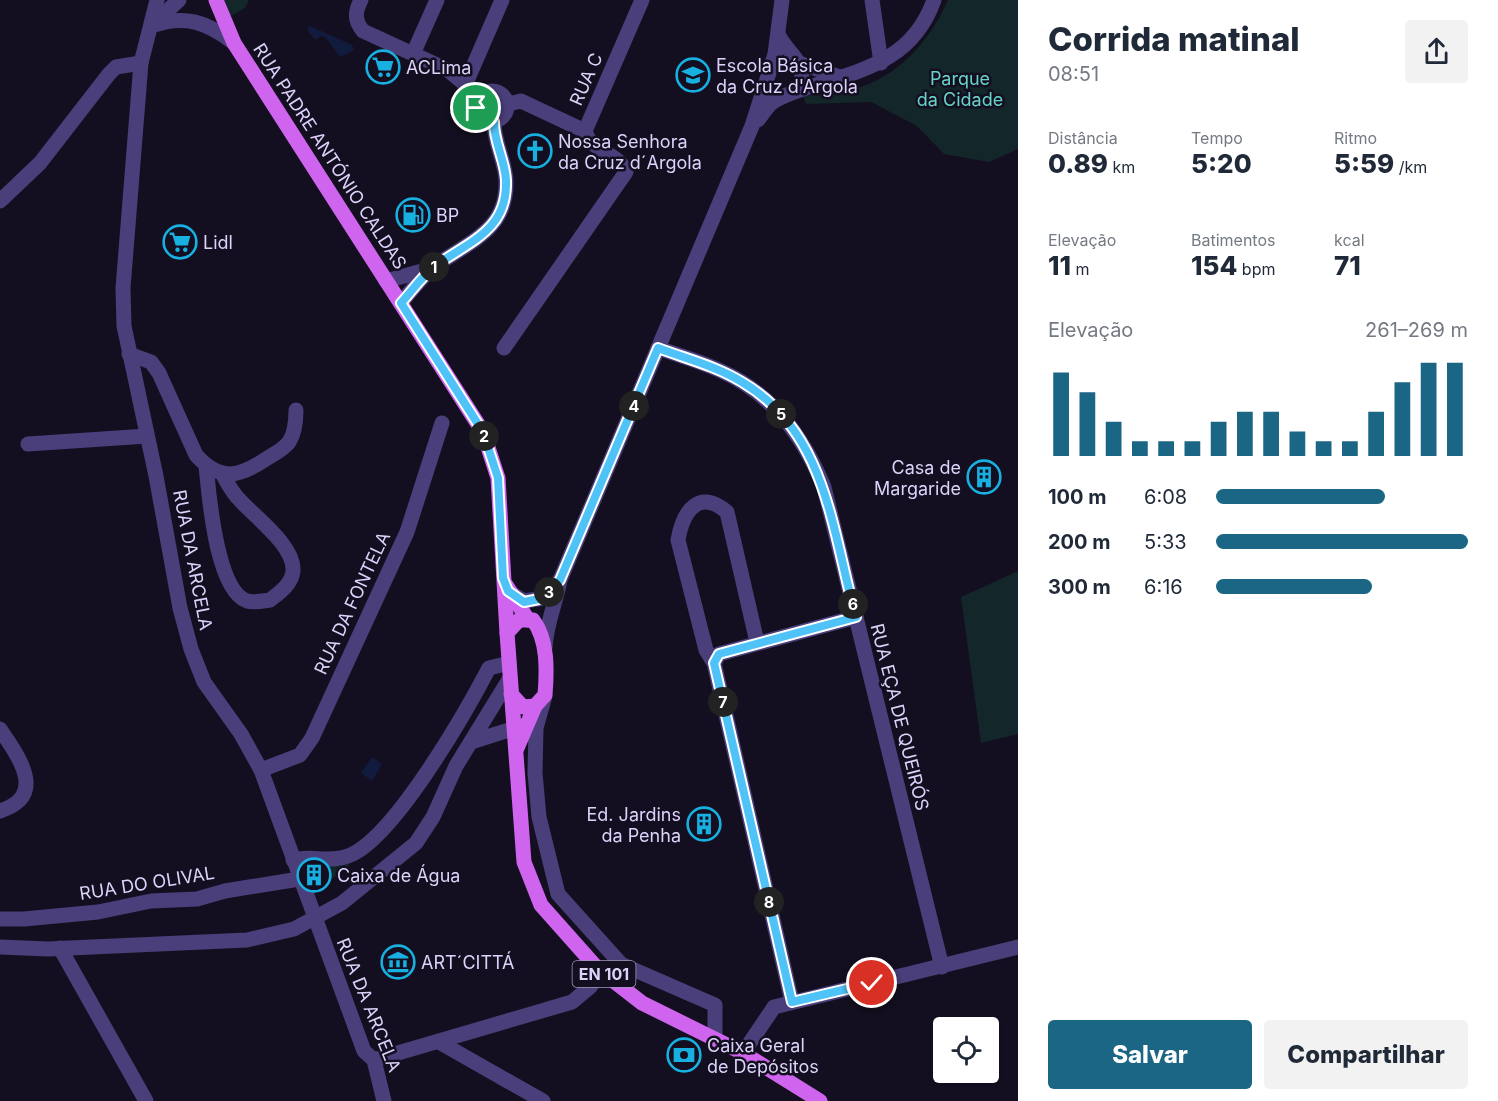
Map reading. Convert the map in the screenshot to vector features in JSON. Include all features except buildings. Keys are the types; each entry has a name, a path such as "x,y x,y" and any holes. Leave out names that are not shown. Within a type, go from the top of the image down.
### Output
{"main road":[{"name":"RUA PADRE ANTÓNIO CALDAS","path":"216,0 234,43 483,432 498,478 511,694 520,727"},
{"name":"EN 101","path":"506,584 530,620"},
{"path":"507,633 519,620 530,620"},
{"name":"RUA PADRE ANTÓNIO CALDAS","path":"530,620 541,631 544,648 540,700 520,727 515,751 524,862 541,905 601,971 642,1003 743,1053 820,1101"},
{"path":"511,694 523,707 540,700"}],"street":[{"name":"RUA DA ARCELA","path":"156,0 141,63 123,288 124,326 180,608 191,649 204,682 241,734 261,770 299,879 364,1051 374,1060 384,1101"},
{"path":"151,26 179,0"},
{"path":"361,0 355,15 363,31 448,70 466,82 479,96"},
{"path":"413,54 437,0"},
{"path":"466,82 502,0"},
{"name":"RUA C","path":"508,104 521,101 585,131 642,0"},
{"path":"544,648 546,628 560,580 752,126 766,81 781,52 779,36 782,0"},
{"path":"872,0 881,63"},
{"path":"752,126 773,103 784,97 881,63 904,47 922,24 934,0"},
{"path":"151,26 166,20 186,19 203,22 234,43"},
{"path":"781,52 799,63 840,77"},
{"path":"0,201 40,163 108,74 116,67 141,63"},
{"path":"799,63 804,73 799,90"},
{"path":"766,81 774,93 784,97"},
{"path":"490,90 502,93 508,104 505,116 494,122 482,119 476,108 479,96 490,90"},
{"path":"401,303 433,268 488,232 502,211 506,179 494,137 494,122"},
{"path":"504,348 626,172 624,165 587,139 585,131"},
{"path":"386,281 433,268"},
{"name":"RUA EÇA DE QUEIRÓS","path":"658,348 700,362 744,382 766,398 799,436 824,487 942,967"},
{"path":"129,354 150,362 159,373 196,455 206,466 222,473 238,475 283,448 290,441 296,425 296,410"},
{"name":"RUA DA FONTELA","path":"261,770 300,755 312,738 407,532 442,423"},
{"path":"28,444 147,436"},
{"path":"206,466 211,508 228,582 235,592 248,602 270,600 289,581 293,572 291,561 272,532 235,496 222,473"},
{"path":"757,642 727,512 716,502 702,501 689,510 681,522 678,540 706,650 714,663 792,1002"},
{"path":"530,620 544,598 560,580"},
{"path":"506,584 524,602 544,598"},
{"path":"714,663 719,654 856,617"},
{"path":"0,947 60,948 247,940 294,929 315,918 342,903 416,843 433,817 510,670 489,668 472,700 398,815 375,838 349,856 333,859 304,857 293,860"},
{"path":"540,700 536,728 539,817 558,894 621,964 715,1005 715,1038"},
{"path":"471,742 520,727"},
{"path":"0,729 24,765 27,778 23,793 13,805 0,811"},
{"name":"RUA DO OLIVAL","path":"0,919 98,912 151,901 197,899 225,891 299,879"},
{"path":"743,1053 774,1006 1018,947"},
{"path":"60,948 146,1101"},
{"path":"374,1060 572,1002 590,987 601,971"},
{"path":"439,1042 543,1101"}],"green space":[{"path":"225,0 249,0 245,8 229,17"},
{"name":"Parque da Cidade","path":"948,0 1018,0 1018,149 989,162 944,154 917,126 871,102 806,104 803,96 837,93 858,88 873,82 900,65 923,42"},
{"path":"1018,571 1018,734 981,743 961,597"},
{"path":"350,860 348,868 315,889 304,861"}],"water":[{"path":"308,25 352,45 354,50 340,57 326,38 322,36 315,40 308,31"},
{"path":"372,757 382,764 372,781 361,773"}],"place":[{"name":"ACLima","path":"383,67"},
{"name":"Escola Básica da Cruz d'Argola","path":"693,75"},
{"name":"Nossa Senhora da Cruz d´Argola","path":"535,151"},
{"name":"BP","path":"413,215"},
{"name":"Lidl","path":"180,242"},
{"name":"Casa de Margaride","path":"984,477"},
{"name":"Ed. Jardins da Penha","path":"704,824"},
{"name":"Caixa de Água","path":"314,875"},
{"name":"ART´CITTÁ","path":"398,962"},
{"name":"Caixa Geral de Depósitos","path":"684,1055"}],"route":[{"path":"476,108 482,119 494,122 494,137 506,179 502,211 488,232 433,268 401,303 420,338 483,432 498,478 503,578 508,591 524,602 544,598 560,580 658,348 700,362 744,382 766,398 783,416 813,459 824,487 856,617 719,654 714,663 792,1002 872,983"}]}
